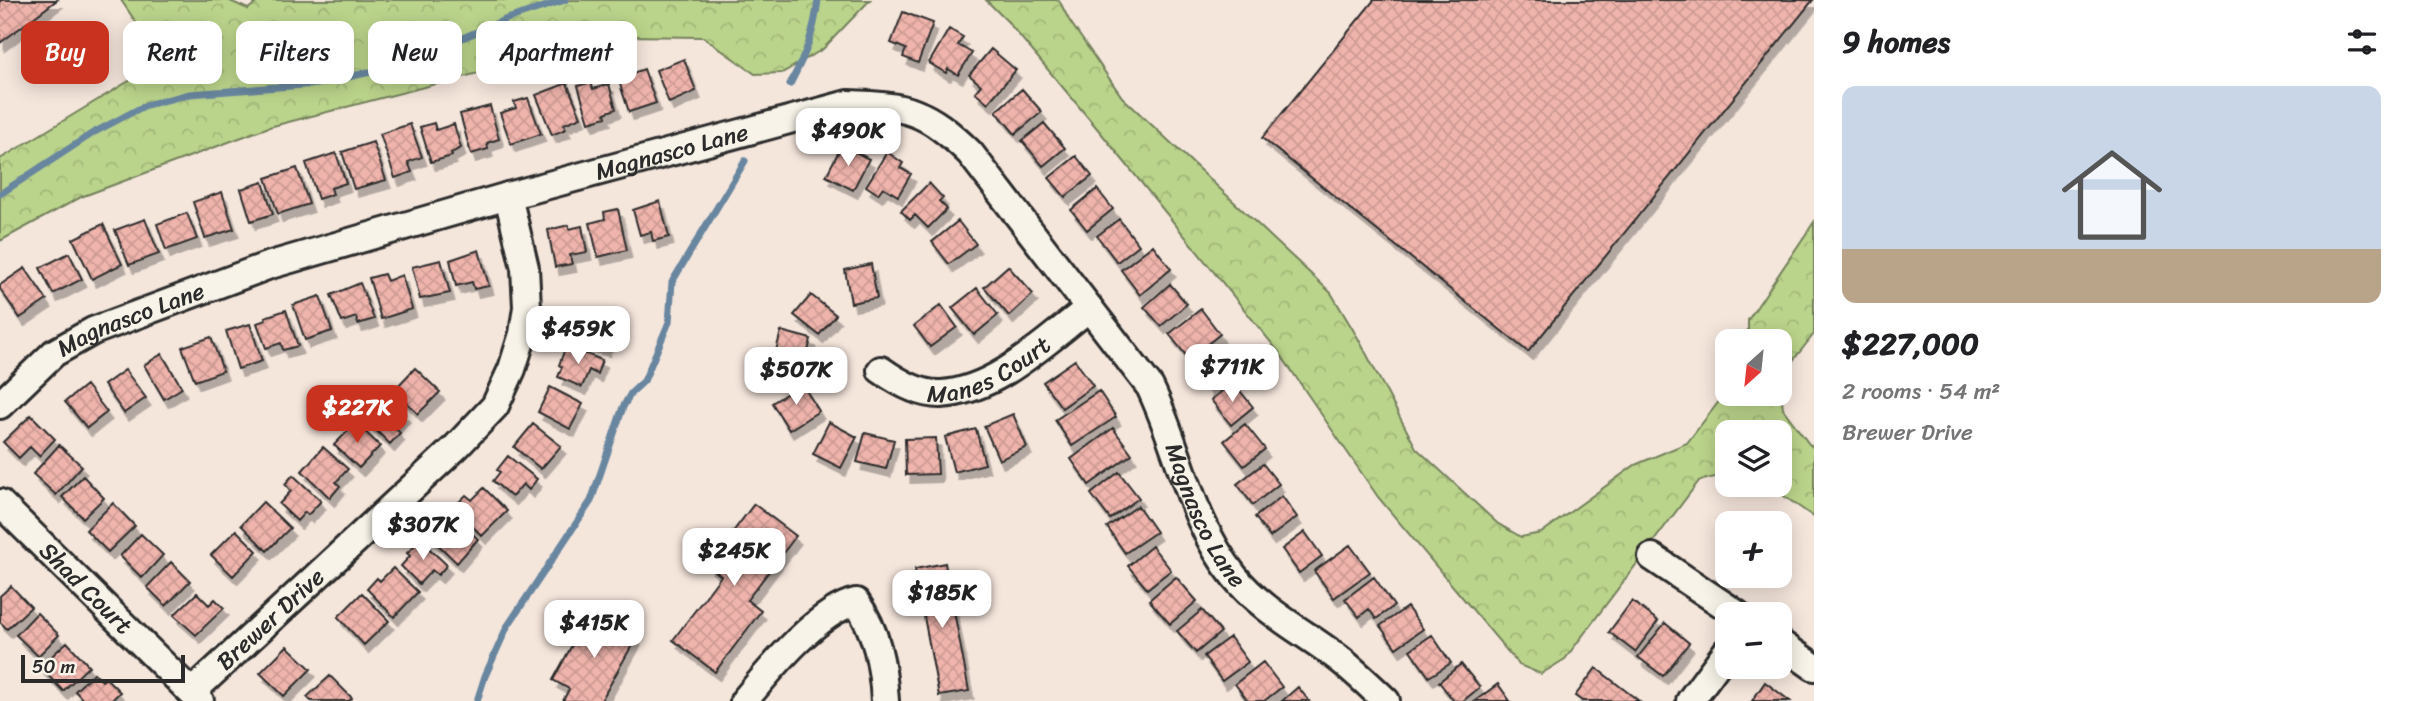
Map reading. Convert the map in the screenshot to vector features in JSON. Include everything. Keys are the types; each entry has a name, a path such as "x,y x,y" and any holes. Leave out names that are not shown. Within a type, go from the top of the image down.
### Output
{"street":[{"name":"Magnasco Lane","path":"0,405 54,353 93,331 267,266 508,196 848,104 904,109 929,118 970,153 1150,387 1165,418 1199,516 1213,544 1235,577 1269,609 1339,659 1385,701"},
{"name":"Brewer Drive","path":"196,696 457,446 495,405 512,369 523,334 527,307 525,268 508,196"},
{"name":"Manes Court","path":"881,370 901,384 938,395 974,389 1004,372 1089,308"},
{"name":"Shad Court","path":"0,503 196,696"},
{"path":"1652,557 1719,602"},
{"path":"744,701 795,644 842,605 856,603 868,620 878,649 885,701"},
{"path":"1792,651 1814,667"},
{"path":"1690,701 1715,667"}],"green space":[{"path":"121,0 228,0 248,9 260,0 870,0 823,49 782,73 755,74 703,37 637,36 637,21 476,21 476,74 462,77 462,21 368,21 368,84 436,84 269,127 81,197 0,241 0,159 124,84 222,84 222,21 135,21"},
{"path":"986,0 1059,0 1069,20 1122,97 1331,293 1416,448 1497,523 1521,537 1541,533 1635,465 1687,443 1715,406 1783,406 1791,420 1715,420 1715,477 1699,481 1565,659 1541,674 1519,665 1378,497 1278,351 1008,22"},
{"path":"1814,222 1814,334 1792,362 1792,329 1748,329 1748,320"},
{"path":"1792,421 1814,448 1814,517 1785,497 1792,497"}],"building":[{"path":"0,0 57,0 29,21 21,21 21,27 0,43"},
{"path":"1374,0 1813,0 1528,352 1262,138"},
{"path":"903,12 933,23 918,63 903,57 906,49 891,43"},
{"path":"949,29 963,37 958,45 972,53 958,75 948,69 946,73 929,63"},
{"path":"991,49 1016,70 988,103 975,92 981,85 969,75"},
{"path":"684,59 696,91 669,103 656,70"},
{"path":"644,69 656,103 629,112 620,84 637,84 637,71"},
{"path":"567,84 581,117 564,124 566,129 552,135 536,95"},
{"path":"592,84 593,89 609,84 616,109 605,113 606,117 589,122 578,86"},
{"path":"1022,89 1042,112 1015,134 996,111"},
{"path":"528,98 541,134 511,144 500,113 516,108 514,102"},
{"path":"490,106 499,139 487,143 488,149 471,154 460,114"},
{"path":"434,123 436,130 454,124 461,148 451,153 452,156 431,162 420,127"},
{"path":"1044,123 1065,148 1043,166 1022,141"},
{"path":"410,124 422,157 408,162 412,172 395,178 380,134"},
{"path":"373,142 386,180 354,189 342,152"},
{"path":"842,145 869,159 853,190 826,176"},
{"path":"887,152 903,163 900,168 911,174 898,196 883,187 878,194 866,186"},
{"path":"336,153 346,183 331,188 333,194 318,199 306,163"},
{"path":"1076,156 1092,176 1065,197 1049,178"},
{"path":"297,168 309,204 278,214 266,178"},
{"path":"263,182 273,214 251,221 241,189"},
{"path":"929,183 943,198 939,201 947,209 928,228 915,215 910,220 901,211"},
{"path":"1097,189 1113,209 1087,230 1071,210"},
{"path":"222,192 234,229 205,238 193,202"},
{"path":"660,201 669,237 653,241 651,232 640,235 633,210"},
{"path":"618,209 627,250 598,257 590,223 605,219 604,212"},
{"path":"187,213 197,239 166,250 157,224"},
{"path":"145,219 159,254 129,265 115,230"},
{"path":"1119,219 1139,245 1117,262 1097,236"},
{"path":"958,221 976,244 949,264 932,242"},
{"path":"103,224 122,264 92,279 73,239"},
{"path":"569,225 569,229 582,226 587,252 570,255 572,264 555,267 548,230"},
{"path":"1153,245 1171,269 1140,295 1121,270"},
{"path":"479,250 489,286 474,289 472,282 456,286 450,260"},
{"path":"69,253 82,279 53,294 40,268"},
{"path":"441,260 450,293 420,299 412,267"},
{"path":"871,264 877,298 851,303 845,270"},
{"path":"1008,266 1033,294 1009,316 984,287"},
{"path":"25,268 47,300 20,318 0,285"},
{"path":"384,274 387,281 402,275 412,309 381,319 369,278"},
{"path":"360,283 374,319 358,324 356,317 342,322 331,295"},
{"path":"1170,284 1187,304 1161,326 1144,307"},
{"path":"977,288 998,315 974,335 952,308"},
{"path":"811,295 836,315 819,335 794,315"},
{"path":"320,296 332,331 305,340 293,305"},
{"path":"941,305 957,327 930,347 914,326"},
{"path":"580,309 614,320 605,348 563,337 568,323 575,325"},
{"path":"1201,309 1220,334 1189,359 1169,334"},
{"path":"286,310 298,346 283,350 281,343 266,348 257,323 266,320 265,317"},
{"path":"250,324 262,361 238,369 226,331"},
{"path":"781,331 811,339 802,375 772,367"},
{"path":"211,337 223,371 195,381 182,347"},
{"path":"566,346 602,360 597,374 589,370 582,387 558,377"},
{"path":"1215,349 1233,372 1210,390 1192,366"},
{"path":"162,354 182,388 164,399 144,365"},
{"path":"1075,360 1093,386 1062,408 1043,382"},
{"path":"415,368 440,392 418,414 394,390"},
{"path":"125,370 146,398 124,413 104,385"},
{"path":"1233,382 1253,407 1231,425 1211,400"},
{"path":"802,384 819,411 789,430 772,403"},
{"path":"86,385 107,412 87,428 65,402"},
{"path":"550,387 583,404 570,429 538,412"},
{"path":"380,391 405,414 394,427 400,433 390,444 359,414"},
{"path":"1099,391 1116,417 1072,446 1055,420"},
{"path":"1013,414 1027,447 999,460 984,426"},
{"path":"31,415 55,439 39,456 30,447 19,458 3,442"},
{"path":"829,422 857,437 841,468 813,454"},
{"path":"356,423 380,446 359,468 334,445"},
{"path":"533,424 561,446 541,469 514,447"},
{"path":"1245,424 1265,449 1244,466 1224,441"},
{"path":"1113,428 1132,454 1089,485 1071,459"},
{"path":"976,429 985,464 954,472 945,437"},
{"path":"865,433 894,440 886,469 857,462"},
{"path":"936,438 938,474 906,475 905,439"},
{"path":"59,445 82,466 56,495 33,474"},
{"path":"323,447 348,469 336,482 340,486 330,498 302,471"},
{"path":"508,456 537,479 529,490 523,484 512,497 493,481 500,472 497,470"},
{"path":"1263,464 1279,484 1253,505 1237,484"},
{"path":"1119,472 1139,498 1110,519 1091,494"},
{"path":"293,475 321,501 308,515 305,512 297,521 279,504 291,491 285,484"},
{"path":"83,476 104,498 83,518 62,497"},
{"path":"484,488 507,511 482,536 454,507 466,495 472,500"},
{"path":"1282,496 1297,517 1270,537 1255,517"},
{"path":"263,502 290,528 267,551 241,525"},
{"path":"113,503 135,526 108,552 86,530"},
{"path":"754,504 796,536 747,600 761,611 715,672 673,640 721,576 708,565"},
{"path":"1138,506 1156,532 1125,553 1107,527"},
{"path":"453,515 478,539 457,563 425,532 436,521 442,527"},
{"path":"236,530 257,551 233,576 211,555"},
{"path":"1305,532 1322,556 1299,573 1282,549"},
{"path":"141,534 163,555 142,578 120,556"},
{"path":"420,540 447,565 438,575 432,570 419,584 401,566 410,556 407,553"},
{"path":"1350,545 1370,572 1334,598 1314,571"},
{"path":"1152,546 1171,570 1147,589 1128,566"},
{"path":"171,562 190,581 166,606 147,587"},
{"path":"945,563 969,691 939,696 915,569"},
{"path":"393,568 418,592 394,617 367,589 377,578 380,581"},
{"path":"1176,577 1197,601 1170,624 1149,600"},
{"path":"1374,577 1394,606 1376,619 1369,609 1359,617 1345,599"},
{"path":"11,586 31,607 7,629 0,622 0,596"},
{"path":"197,593 209,605 215,599 224,608 196,635 174,615"},
{"path":"362,593 389,621 364,645 338,617"},
{"path":"1632,601 1658,621 1635,652 1609,632"},
{"path":"1407,607 1423,629 1396,648 1380,626"},
{"path":"1202,610 1221,632 1196,653 1177,631"},
{"path":"590,612 636,638 601,701 563,701 569,689 553,680"},
{"path":"37,613 59,635 38,656 16,635"},
{"path":"1665,623 1689,643 1663,676 1638,657"},
{"path":"1432,635 1451,663 1429,677 1410,650"},
{"path":"1230,637 1248,662 1222,681 1204,656"},
{"path":"67,642 89,666 63,691 40,667"},
{"path":"287,646 311,669 284,696 260,673"},
{"path":"1263,662 1282,687 1264,701 1248,701 1235,684"},
{"path":"1461,664 1480,687 1463,701 1454,701 1439,682"},
{"path":"1596,668 1639,701 1582,701 1575,696"},
{"path":"94,673 102,681 106,678 120,692 111,701 84,701 75,691"},
{"path":"330,676 352,698 349,701 311,701 307,697"},
{"path":"1765,682 1790,701 1752,701"},
{"path":"1498,684 1510,701 1475,701"},
{"path":"1298,687 1309,701 1282,701"}],"waterway":[{"path":"0,194 93,133 146,105 190,94 317,84 397,66 507,19 565,0"},
{"path":"790,84 809,43 818,0"},
{"path":"477,701 507,627 591,501 623,407 631,393 644,381 669,322 672,282 745,161"}]}
